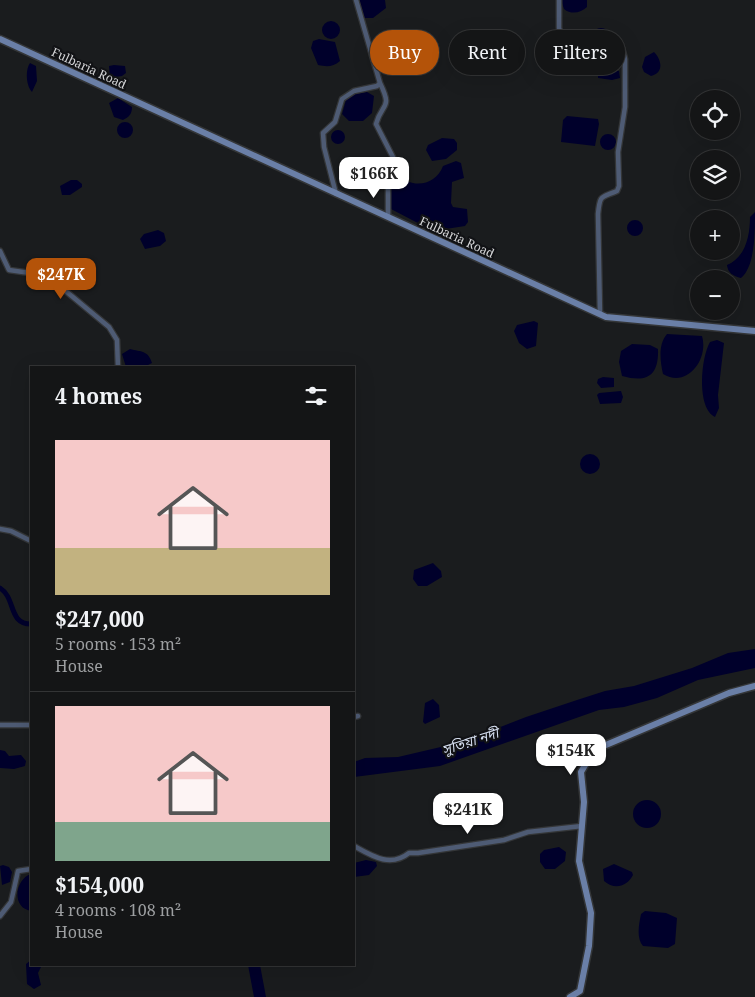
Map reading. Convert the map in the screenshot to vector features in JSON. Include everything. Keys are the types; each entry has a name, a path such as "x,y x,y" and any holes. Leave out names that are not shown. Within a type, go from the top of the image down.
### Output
{"main road":[{"name":"Fulbaria Road","path":"0,39 606,317 755,331"},
{"path":"570,997 580,992 589,946 591,913 579,860 584,802 581,772 594,750 729,693 755,686"}],"street":[{"path":"356,0 380,83 386,96 386,107 376,124 397,165 388,178 388,217"},
{"path":"559,0 559,28 565,44 573,46 586,43 614,45 622,48 625,59 625,106 618,152 619,186 617,191 603,195 599,200 600,314"},
{"path":"336,194 324,147 323,133 335,122 342,99 354,91 377,86 380,83"},
{"path":"0,251 10,270 44,275 50,278 104,322 117,340 118,366"},
{"path":"0,529 30,541"},
{"path":"0,724 30,725"},
{"path":"355,847 372,856 388,861 400,860 409,853 504,840 528,832 582,826"},
{"path":"0,916 10,902 18,871 30,869"}],"water":[{"path":"360,0 385,0 386,8 373,18 364,18 359,5"},
{"path":"561,0 587,0 587,7 573,13 564,9"},
{"path":"331,21 337,24 340,30 337,36 331,39 325,36 322,30 325,24"},
{"path":"319,39 335,42 340,61 330,66 318,65 311,48 313,41"},
{"path":"654,52 659,59 660,69 651,76 644,72 642,67 645,57"},
{"path":"30,63 36,66 37,81 32,92 28,86 27,78 27,70"},
{"path":"109,66 125,66 126,73 122,76 110,78"},
{"path":"598,75 620,75 620,78 612,80 598,78"},
{"path":"367,92 374,96 372,113 363,121 349,121 342,114 346,100 355,94"},
{"path":"118,98 132,107 130,115 123,120 114,117 109,103"},
{"path":"567,116 598,119 599,124 595,146 561,142 563,120"},
{"path":"122,122 128,122 133,127 131,136 122,138 117,133 117,127"},
{"path":"335,130 341,130 345,137 341,144 335,144 331,140 331,134"},
{"path":"608,134 614,136 616,142 614,148 608,150 602,148 600,142 602,136"},
{"path":"442,138 454,139 457,143 457,150 446,159 432,161 426,150 428,145"},
{"path":"456,161 461,163 464,178 452,182 451,203 453,207 467,209 468,222 465,226 433,231 391,209 390,181 393,174 398,174 410,182 423,183 435,178 443,166"},
{"path":"71,180 77,180 82,184 82,187 70,195 62,195 60,186"},
{"path":"755,212 752,258 746,273 741,278 740,270 728,270 727,265 734,260 740,260 740,256 748,238 750,217"},
{"path":"632,220 638,220 643,225 641,234 632,236 627,231 627,225"},
{"path":"158,230 164,233 166,241 160,246 145,249 140,239 144,234"},
{"path":"534,321 538,323 536,346 527,349 519,343 514,331 517,325"},
{"path":"667,334 702,336 702,354 699,362 688,375 672,378 663,374 661,348"},
{"path":"717,340 724,343 718,395 719,408 715,417 709,412 705,404 702,382 707,349 710,342"},
{"path":"632,344 650,345 658,349 658,358 654,371 645,378 638,379 622,376 619,362 621,351"},
{"path":"130,349 141,351 148,356 152,363 146,366 126,366 122,354"},
{"path":"603,377 614,378 614,387 601,388 597,383 598,379"},
{"path":"621,391 623,397 621,403 600,404 597,395 599,393"},
{"path":"590,454 597,457 600,464 597,471 590,474 583,471 580,464 583,457"},
{"path":"433,563 441,571 442,577 427,586 418,586 413,579 414,570"},
{"name":"সুতিয়া নদী","path":"755,649 755,668 698,680 657,698 624,707 599,710 440,766 355,777 355,762 365,758 398,757 462,742 526,717 605,691 634,686 692,668 728,653"},
{"path":"433,699 439,705 440,717 425,724 423,722 425,703"},
{"path":"0,750 5,751 9,756 21,755 26,761 25,766 14,769 0,768"},
{"path":"647,800 657,804 661,814 657,824 647,828 637,824 633,814 637,804"},
{"path":"559,847 566,852 565,861 555,869 545,869 540,862 540,854 544,850"},
{"path":"366,860 376,862 377,866 369,875 355,877 355,863"},
{"path":"614,864 632,872 633,875 624,885 612,886 604,881 603,869"},
{"path":"0,866 9,867 12,872 10,882 2,885"},
{"path":"30,875 30,911 20,905 18,899 21,881"},
{"path":"645,911 666,913 677,918 675,944 668,948 643,946 639,939 639,931 641,914"},
{"path":"30,961 30,966 42,966 38,973 41,985 34,989 27,984 26,964"},
{"path":"248,966 260,966 266,997 254,997"}],"waterway":[{"path":"0,588 5,592 19,620 30,624"}]}
